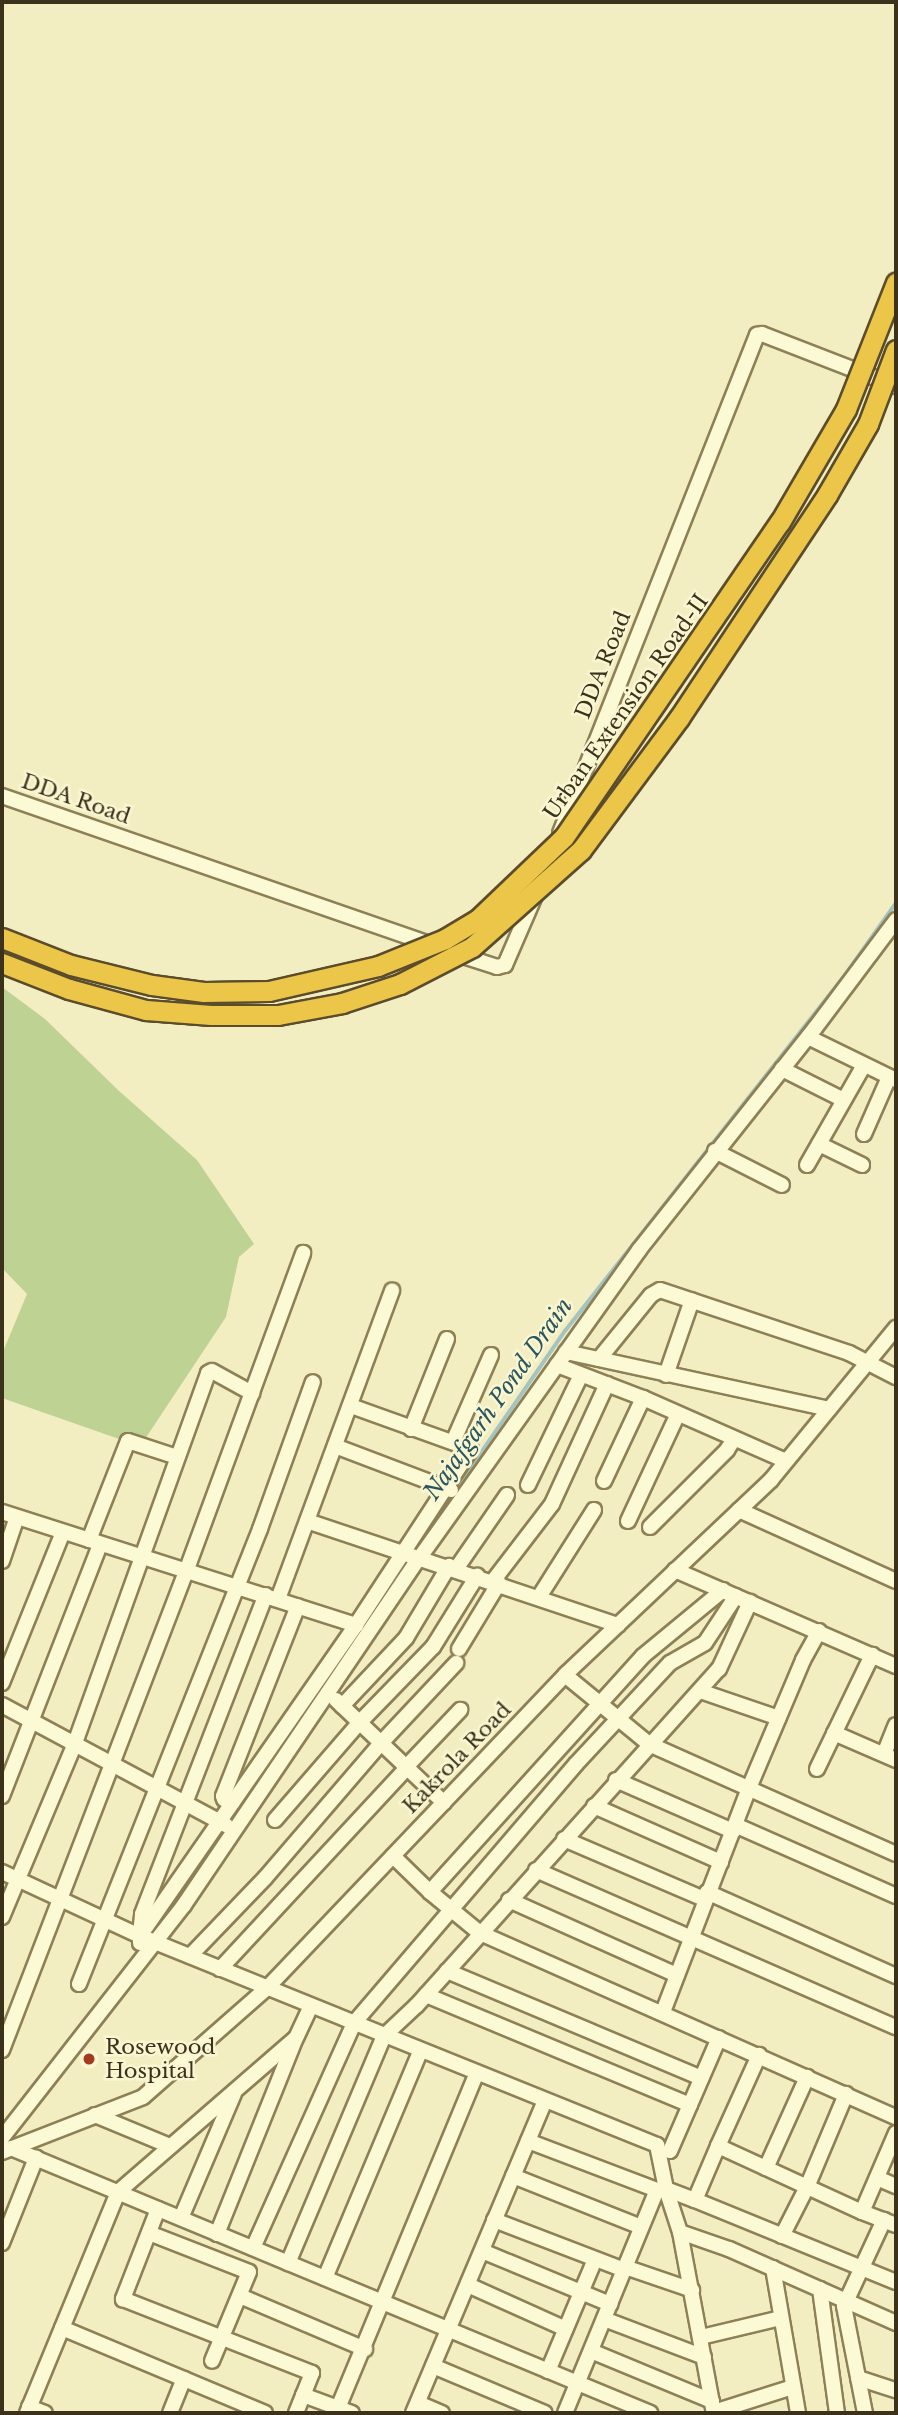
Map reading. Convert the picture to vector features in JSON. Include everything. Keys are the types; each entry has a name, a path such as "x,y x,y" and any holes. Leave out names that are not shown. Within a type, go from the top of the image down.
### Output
{"highway":[{"name":"Urban Extension Road-II","path":"2,938 71,965 152,985 204,992 269,991 377,967 445,939 477,920 564,837 780,522 846,409 896,283"},
{"path":"2,963 69,989 146,1010 211,1015 278,1014 342,1003 400,984 472,947 581,850 679,718 827,495 867,424 896,350"}],"street":[{"name":"DDA Road","path":"2,796 497,967 505,965 757,335 762,334 896,386"},
{"path":"650,2413 5,2146 140,1957 147,1939 454,1492 556,1365 639,1250 808,1037 896,920"},
{"path":"808,1037 893,1079 864,1134"},
{"path":"807,1165 864,1065"},
{"path":"782,1069 844,1100"},
{"path":"819,1144 862,1165"},
{"path":"715,1152 782,1185"},
{"path":"2,2050 187,1569 303,1253"},
{"path":"147,1939 142,1914 272,1597 307,1521 392,1290"},
{"path":"599,1359 656,1291 692,1300 849,1353 896,1377"},
{"path":"666,1375 692,1300"},
{"name":"Kakrola Road","path":"5,2146 143,2097 267,1988 565,1675 739,1510 786,1461 896,1328"},
{"path":"411,1429 447,1339"},
{"path":"566,1352 830,1409"},
{"path":"453,1442 491,1355"},
{"path":"556,1365 643,1398 786,1461"},
{"path":"2,1917 16,1878 75,1743 140,1556 209,1371 252,1393"},
{"path":"528,1485 581,1375"},
{"path":"79,1984 260,1529 313,1382"},
{"path":"190,1956 265,1878 458,1656 496,1582 552,1504 607,1384"},
{"path":"604,1481 643,1398"},
{"path":"227,1826 233,1802 322,1687 356,1625 411,1556 454,1492 471,1450 351,1406"},
{"path":"628,1521 678,1414"},
{"path":"650,1527 727,1450 734,1439"},
{"path":"2,1796 32,1720 128,1441 177,1457"},
{"path":"335,1446 454,1492"},
{"path":"342,1706 406,1638 453,1567 507,1495"},
{"path":"539,1597 594,1510"},
{"path":"739,1510 895,1578"},
{"path":"2,1512 356,1625"},
{"path":"2,1561 17,1517"},
{"path":"307,1521 411,1556 453,1567 618,1625"},
{"path":"2,1683 63,1532"},
{"path":"675,1570 896,1666"},
{"path":"275,1820 360,1722 433,1647 477,1576"},
{"path":"430,1892 643,1656 729,1593"},
{"path":"253,2248 354,2024 618,1719 670,1663 691,1648 704,1645 729,1593"},
{"path":"288,2263 384,2036 426,1995 616,1780 719,1669 751,1602"},
{"path":"233,1802 223,1796 298,1605"},
{"path":"663,2012 749,1788 803,1660 820,1631"},
{"path":"817,1769 872,1655"},
{"path":"565,1675 649,1744 896,1854"},
{"path":"322,1687 444,1803"},
{"path":"700,1691 779,1718"},
{"path":"2,1705 187,1802 227,1826"},
{"path":"220,1969 460,1710"},
{"path":"834,1733 890,1757 896,1725"},
{"path":"616,1780 896,1896"},
{"path":"594,1805 721,1862"},
{"path":"564,1839 706,1895 896,1976"},
{"path":"393,1856 430,1892 480,1933 896,2117"},
{"path":"536,1870 896,2027"},
{"path":"2,1872 147,1939 657,2145 661,2190 680,2232 714,2409"},
{"path":"509,1900 677,1975"},
{"path":"447,1971 701,2078"},
{"path":"426,1995 690,2105"},
{"path":"218,2234 311,2006"},
{"path":"45,2413 28,2410 118,2192 296,2038"},
{"path":"670,2151 719,2038"},
{"path":"325,2278 421,2050"},
{"path":"695,2200 759,2055"},
{"path":"303,2395 345,2411 365,2349 477,2073"},
{"path":"766,2168 807,2077"},
{"path":"181,2218 235,2090"},
{"path":"782,2236 807,2187 846,2094"},
{"path":"442,2413 415,2408 545,2101"},
{"path":"95,2115 170,2146"},
{"path":"862,2212 895,2139"},
{"path":"528,2141 695,2200 896,2282"},
{"path":"718,2146 890,2223 862,2268 845,2309 865,2413"},
{"path":"3,2236 36,2158"},
{"path":"513,2176 641,2227"},
{"path":"877,2178 896,2186"},
{"path":"565,2413 641,2227 661,2190"},
{"path":"158,2209 123,2299 312,2373 296,2413"},
{"path":"494,2220 595,2259 692,2290"},
{"path":"680,2232 773,2268 896,2323"},
{"path":"149,2233 248,2271 212,2361"},
{"path":"482,2251 610,2304"},
{"path":"548,2371 595,2259"},
{"path":"773,2268 798,2413"},
{"path":"468,2285 566,2329"},
{"path":"820,2289 837,2413"},
{"path":"240,2296 365,2349"},
{"path":"701,2337 781,2318"},
{"path":"604,2319 705,2357"},
{"path":"62,2328 265,2413"},
{"path":"591,2351 714,2409 793,2387"},
{"path":"433,2366 545,2413"},
{"path":"858,2378 896,2390"},
{"path":"170,2413 184,2379"}],"green space":[{"path":"2,987 45,1019 118,1090 197,1160 254,1244 239,1257 226,1317 143,1442 119,1439 2,1398 2,1354 27,1294 2,1268"}],"waterway":[{"name":"Najafgarh Pond Drain","path":"456,1489 565,1331 845,975 896,903"},
{"name":"Najafgarh Pond Drain","path":"412,1553 451,1496"}],"place":[{"name":"Rosewood Hospital","path":"89,2059"}]}
